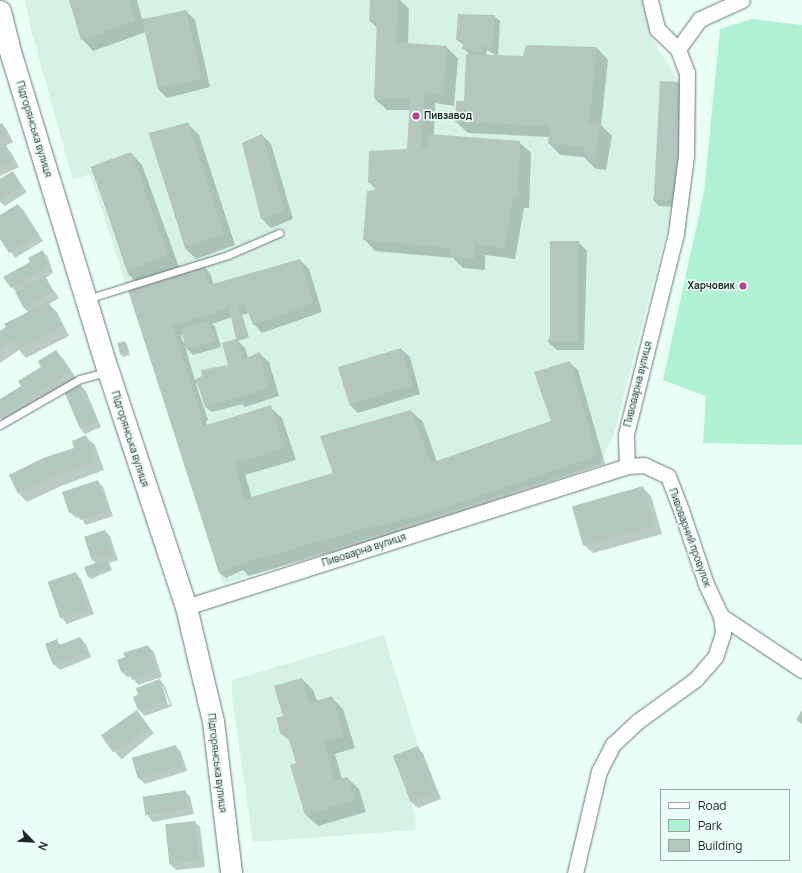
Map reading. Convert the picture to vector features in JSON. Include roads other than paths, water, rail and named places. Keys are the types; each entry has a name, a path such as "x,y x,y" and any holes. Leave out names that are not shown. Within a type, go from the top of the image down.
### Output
{"main road":[{"name":"Підгорянська вулиця","path":"0,11 9,48 108,371 186,607 213,721 231,873"}],"street":[{"path":"650,0 657,29 678,49 700,19 742,0"},
{"name":"Пивоварна вулиця","path":"186,607 627,466 626,434 676,233 686,156 687,73 678,49"},
{"name":"Пивоварний провулок","path":"575,873 599,771 613,744 638,721 696,679 715,657 722,633 721,616 706,584 668,476 644,465 627,466"},
{"path":"721,616 802,670"}],"lane":[{"path":"86,299 228,254 279,233"},
{"path":"0,425 80,379 108,371"}],"place":[{"name":"Пивзавод","path":"416,116"},
{"name":"Харчовик","path":"743,286"}]}
